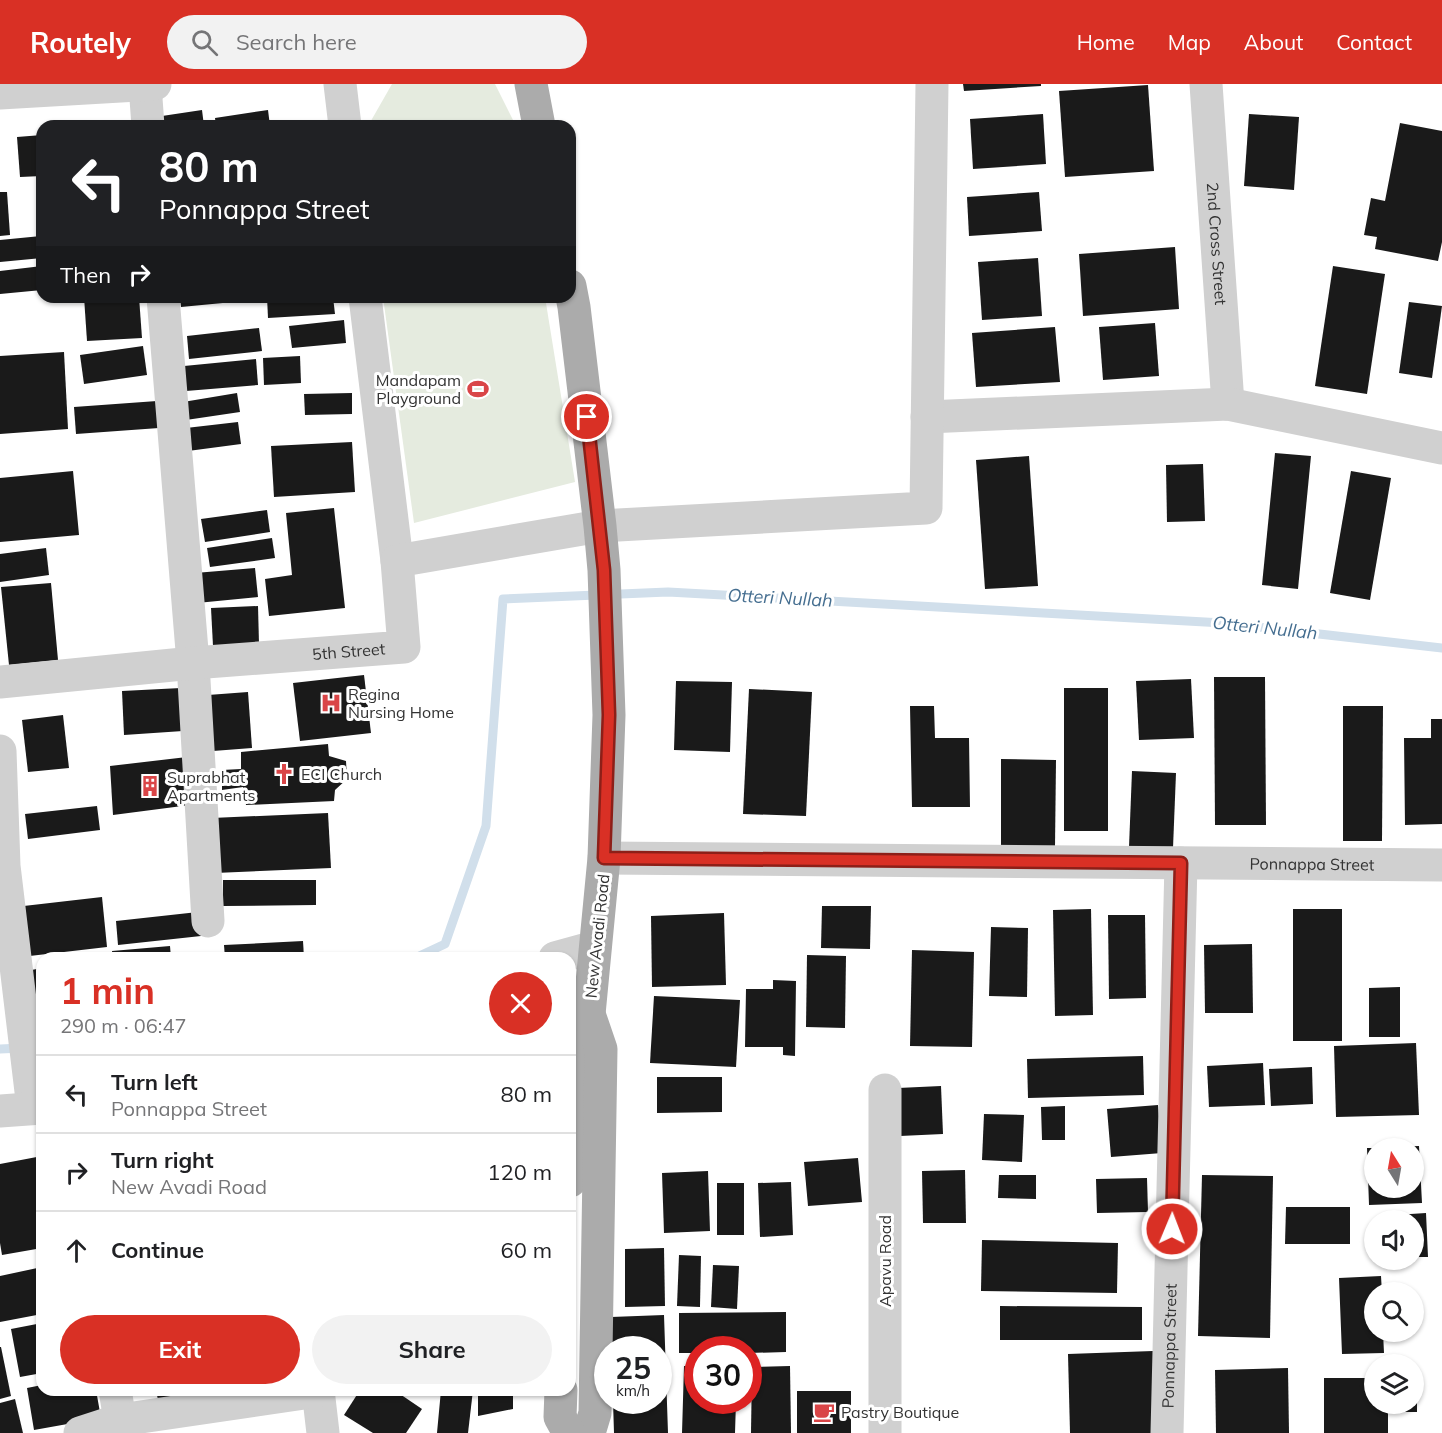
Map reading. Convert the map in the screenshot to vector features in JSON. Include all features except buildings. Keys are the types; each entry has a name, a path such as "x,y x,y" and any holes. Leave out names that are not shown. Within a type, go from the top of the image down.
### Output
{"main road":[{"path":"531,84 538,120"},
{"path":"573,303 600,526"},
{"name":"New Avadi Road","path":"576,1047 589,1014 604,858 609,715 604,570 600,526"},
{"name":"New Avadi Road","path":"589,1014 601,1050 595,1413 589,1433"},
{"path":"561,1396 560,1417 569,1433"}],"street":[{"path":"0,93 154,84"},
{"path":"340,84 344,120"},
{"path":"366,303 397,561 600,526 926,508 932,84"},
{"name":"2nd Cross Street","path":"1206,84 1228,404"},
{"path":"145,85 148,120"},
{"path":"163,303 193,663 208,921"},
{"path":"927,417 1228,404 1442,448"},
{"name":"5th Street","path":"0,682 193,663 404,647 397,561"},
{"path":"0,751 2,866 23,1027 35,1098 0,1111"},
{"name":"Ponnappa Street","path":"604,858 1442,865"},
{"name":"Ponnappa Street","path":"1167,1433 1181,863"},
{"path":"575,952 595,946"},
{"name":"Apavu Road","path":"885,1090 885,1433"},
{"path":"80,1433 118,1405 247,1396"},
{"path":"319,1396 324,1433"}],"shaded area":[{"path":"392,84 495,84 513,120 371,120"},
{"name":"Mandapam Playground","path":"384,303 546,303 575,482 414,523"}],"waterway":[{"name":"Otteri Nullah","path":"428,952 445,944 486,826 503,599 668,592 1223,623 1442,648"},
{"name":"Otteri Nullah","path":"0,1049 22,1048"}],"place":[{"name":"Mandapam Playground","path":"478,389"},
{"name":"Regina Nursing Home","path":"331,703"},
{"name":"ECI Church","path":"284,774"},
{"name":"Suprabhat Apartments","path":"150,786"},
{"name":"Pastry Boutique","path":"824,1412"}],"route":[{"path":"587,417 604,570 609,715 604,858 1181,863 1172,1229"}]}
